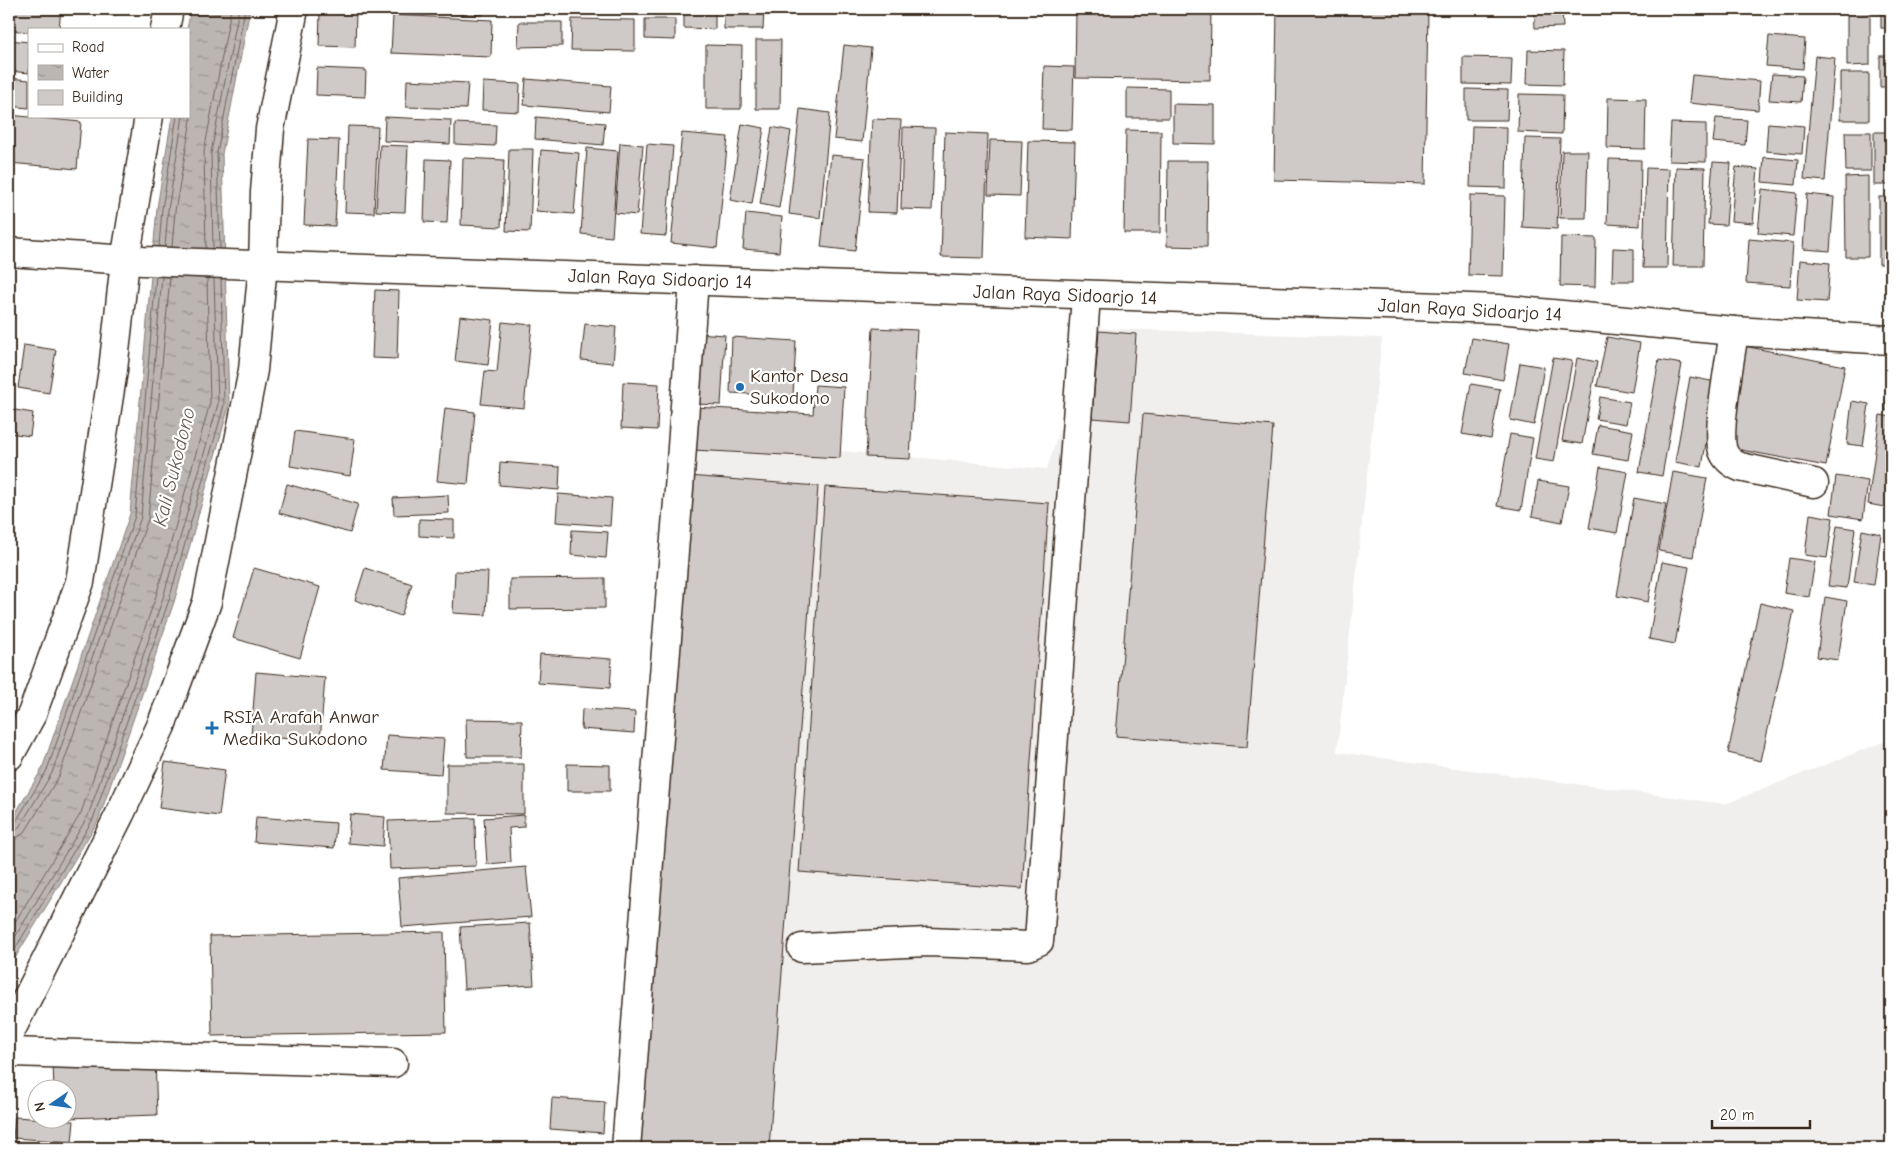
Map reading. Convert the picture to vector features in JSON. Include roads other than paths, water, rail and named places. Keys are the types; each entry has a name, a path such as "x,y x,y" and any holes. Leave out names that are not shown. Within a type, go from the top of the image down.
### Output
{"street":[{"path":"165,28 169,9"},
{"path":"9,1034 116,823 157,735 207,602 253,370 250,265 265,192 270,129 294,9"},
{"path":"9,756 32,714 80,582 113,370 134,261 149,118"},
{"name":"Jalan Raya Sidoarjo 14","path":"9,252 134,261 1498,309 1734,331 1891,340"},
{"path":"626,1148 694,280"},
{"path":"802,948 927,942 1028,946 1039,941 1086,296"},
{"path":"1734,331 1722,424 1723,451 1731,462 1740,467 1814,483"},
{"path":"9,1052 393,1063"}],"water":[{"name":"Kali Sukodono","path":"191,9 250,9 222,154 229,406 174,602 98,821 9,968 9,824 42,769 130,514 157,208 172,118 190,118 190,28 187,28"}],"place":[{"name":"Kantor Desa Sukodono","path":"740,387"},
{"name":"RSIA Arafah Anwar Medika Sukodono","path":"212,728"}]}
